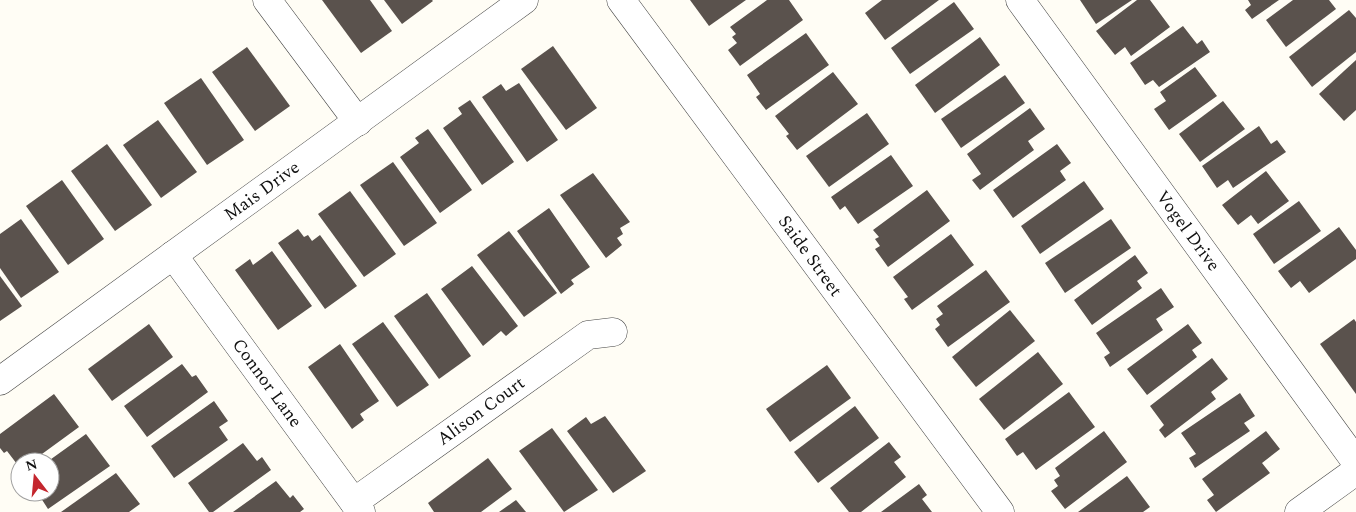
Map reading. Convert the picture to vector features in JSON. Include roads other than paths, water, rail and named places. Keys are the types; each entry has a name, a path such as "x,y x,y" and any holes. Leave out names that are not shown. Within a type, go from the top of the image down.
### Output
{"street":[{"path":"267,0 358,122"},
{"name":"Mais Drive","path":"0,381 524,0"},
{"name":"Saide Street","path":"621,0 1000,512"},
{"name":"Vogel Drive","path":"1020,0 1356,462"},
{"name":"Connor Lane","path":"174,255 358,507"},
{"name":"Alison Court","path":"358,507 588,335 613,332"},
{"path":"1299,512 1356,470"}]}
